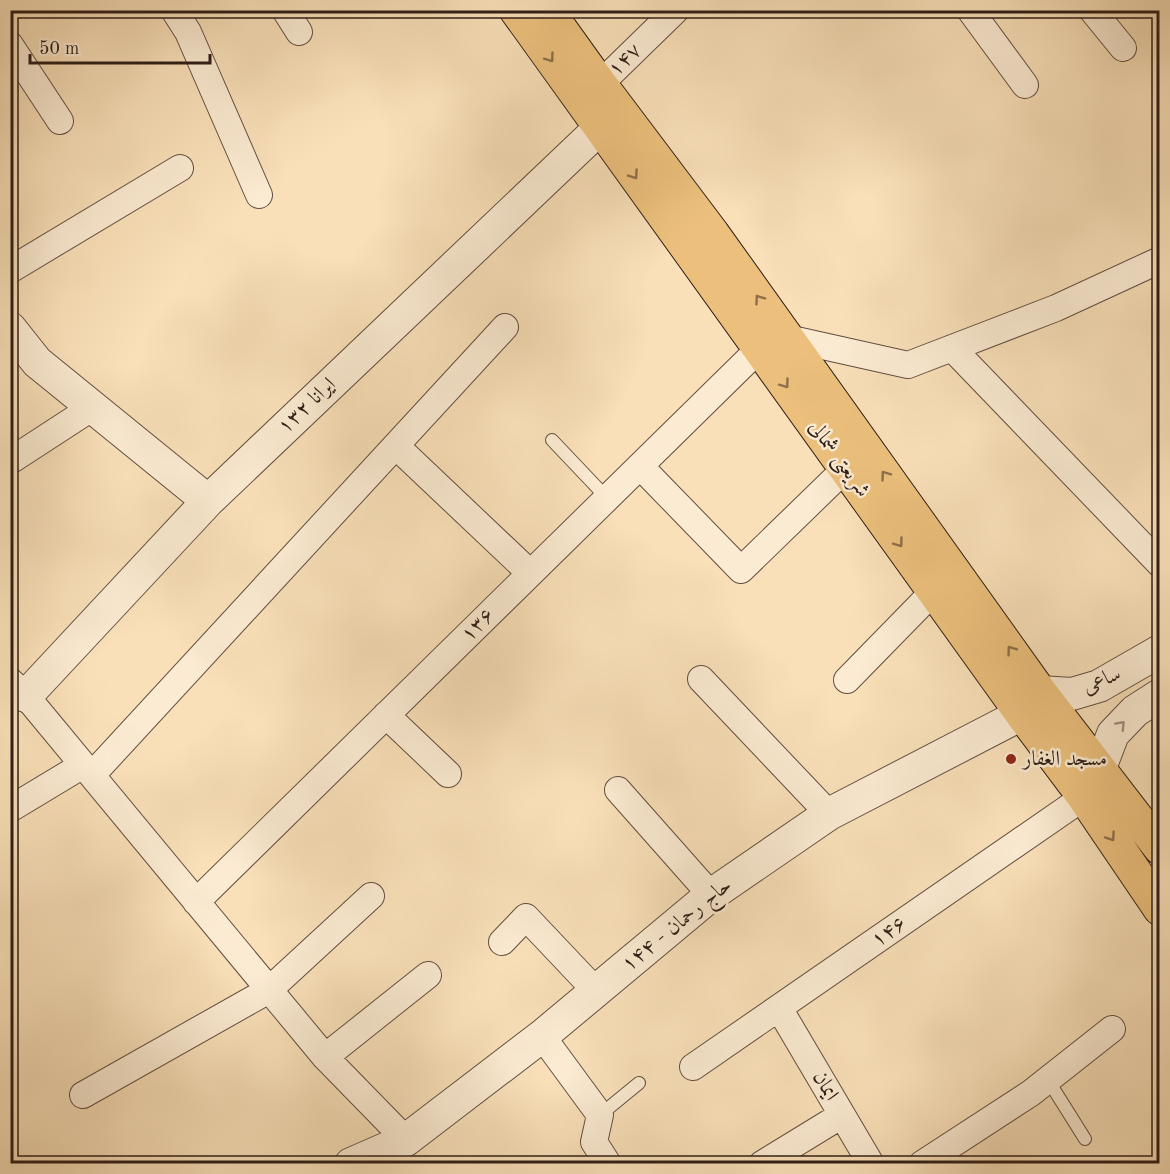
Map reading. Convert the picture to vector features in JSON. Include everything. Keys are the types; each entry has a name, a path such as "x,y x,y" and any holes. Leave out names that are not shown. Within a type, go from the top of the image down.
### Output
{"main road":[{"name":"شریعتی شمالی","path":"516,10 601,127 773,343 1031,703 1084,797 1160,909"},
{"name":"شریعتی شمالی","path":"547,10 713,234 846,468 934,591 1031,703 1100,768 1160,848"}],"street":[{"path":"174,10 188,32 259,195"},
{"path":"285,10 299,32"},
{"name":"۱۴۷","path":"600,84 676,10"},
{"path":"970,10 1025,85"},
{"path":"1092,10 1123,48"},
{"path":"10,45 60,122"},
{"name":"ایرانا ۱۳۲","path":"18,688 208,501 601,127"},
{"path":"10,270 180,168"},
{"path":"773,343 908,365 1056,308 1160,260"},
{"path":"10,809 88,770 396,446 505,327"},
{"path":"10,328 37,362 208,501"},
{"name":"۱۳۶","path":"196,902 640,466 773,343"},
{"path":"952,348 1160,564"},
{"path":"10,461 93,408"},
{"path":"396,446 530,573"},
{"path":"640,466 741,570 846,468"},
{"path":"847,680 934,591"},
{"name":"ساعی","path":"1031,703 1099,686 1156,662"},
{"path":"701,679 829,814"},
{"path":"18,688 325,1057 406,1140"},
{"name":"ساعی","path":"1100,768 1113,734 1135,711 1160,695"},
{"name":"حاج رحمان - ۱۴۴","path":"351,1164 406,1140 542,1036 711,895 829,814 1031,703"},
{"path":"387,715 448,774"},
{"path":"618,790 711,895"},
{"name":"۱۴۶","path":"693,1067 1084,797"},
{"path":"83,1095 270,990 371,896"},
{"path":"502,942 526,917 596,991"},
{"path":"325,1057 428,975"},
{"name":"ایمان","path":"779,1008 871,1164"},
{"path":"922,1164 1031,1093 1112,1029"},
{"path":"542,1036 600,1115 594,1142 608,1164"},
{"path":"762,1164 842,1114"}],"lane":[{"path":"552,440 607,498"},
{"path":"1047,1080 1085,1139"},
{"path":"600,1115 639,1083"}],"place":[{"name":"مسجد الغفار","path":"1011,759"}]}
